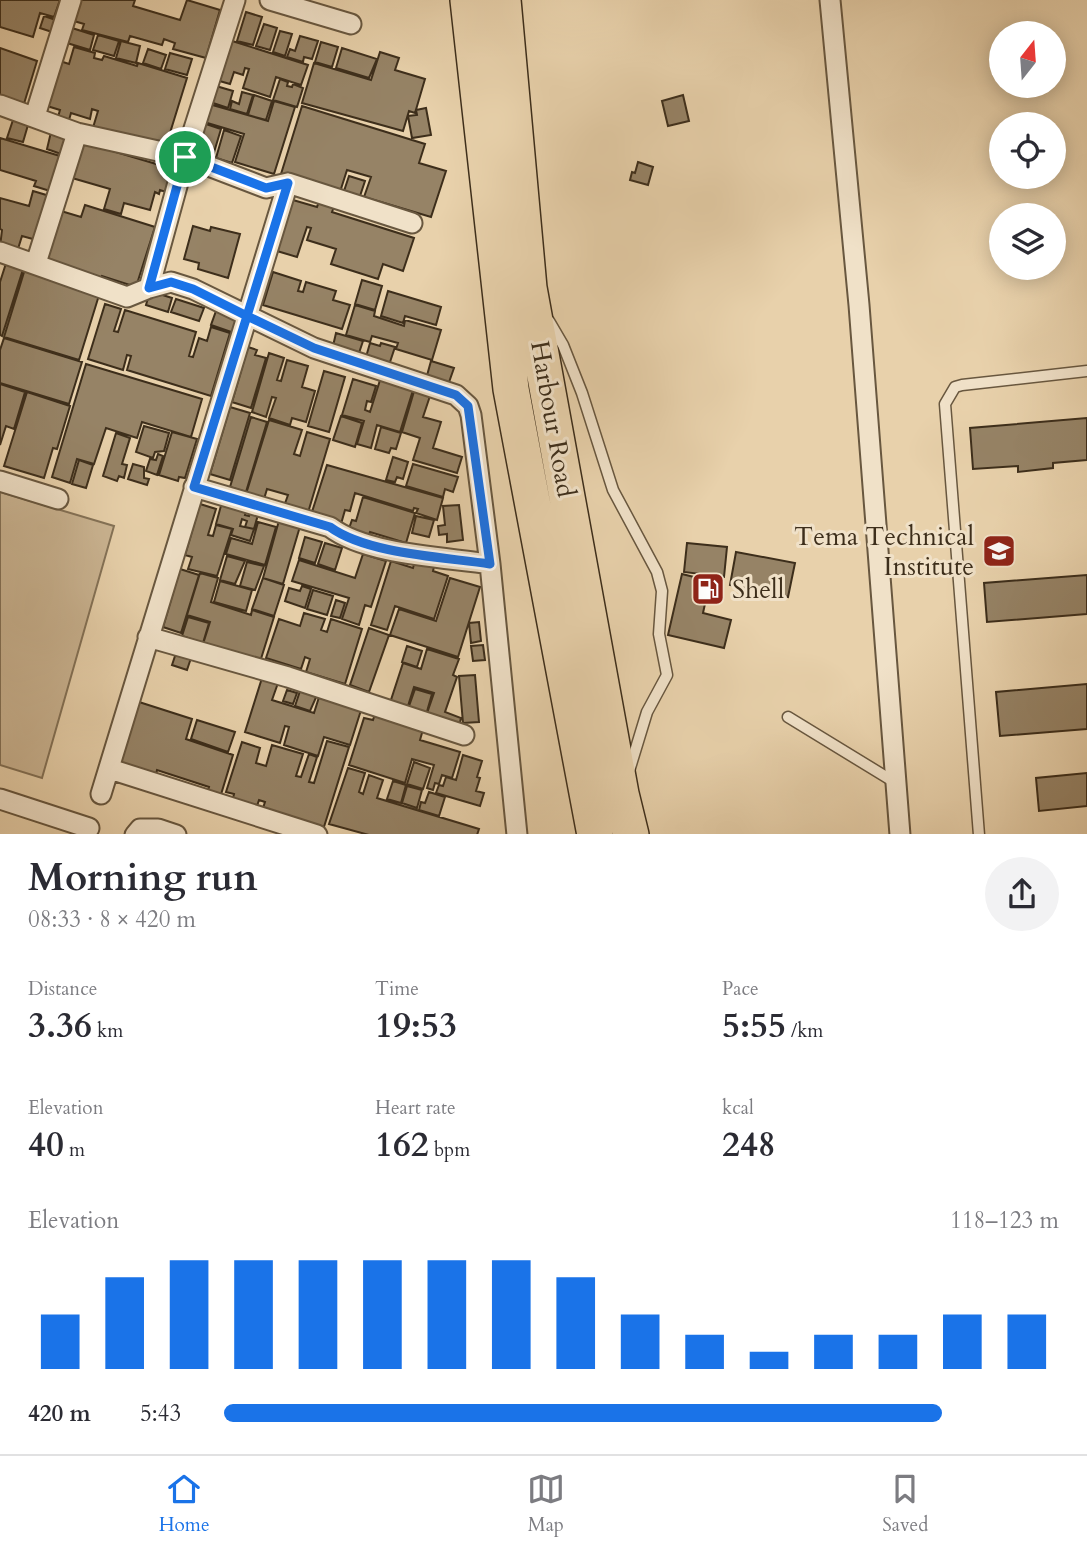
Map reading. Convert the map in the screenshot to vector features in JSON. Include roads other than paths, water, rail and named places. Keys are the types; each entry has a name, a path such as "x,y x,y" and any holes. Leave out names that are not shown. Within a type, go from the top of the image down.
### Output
{"highway":[{"name":"Harbour Road","path":"468,0 512,389 596,834"},
{"name":"Harbour Road","path":"503,0 530,288 621,794 631,834"}],"street":[{"path":"35,116 71,0"},
{"path":"149,288 185,157 234,0"},
{"path":"271,0 351,24"},
{"path":"830,0 859,305 900,834"},
{"path":"0,105 77,133 185,157 266,188 288,183 412,223"},
{"path":"36,263 77,133"},
{"path":"102,794 288,183"},
{"path":"0,252 127,296 171,282 193,289 314,348 462,399 471,415 490,564 517,834"},
{"path":"0,481 58,499"},
{"path":"194,487 330,527 342,536 380,548 490,564"},
{"path":"148,636 288,677 464,734"},
{"path":"110,769 314,834"},
{"path":"0,799 89,828"},
{"path":"136,834 140,829 158,829 173,834"}],"lane":[{"path":"530,288 563,345 582,393 613,490 657,572 662,592 659,634 667,675 647,712 621,794"},
{"path":"979,834 945,404 955,387 962,385 1087,371"},
{"path":"788,717 896,783"}],"place":[{"name":"Tema Technical Institute","path":"999,551"},
{"name":"Shell","path":"708,589"}]}
